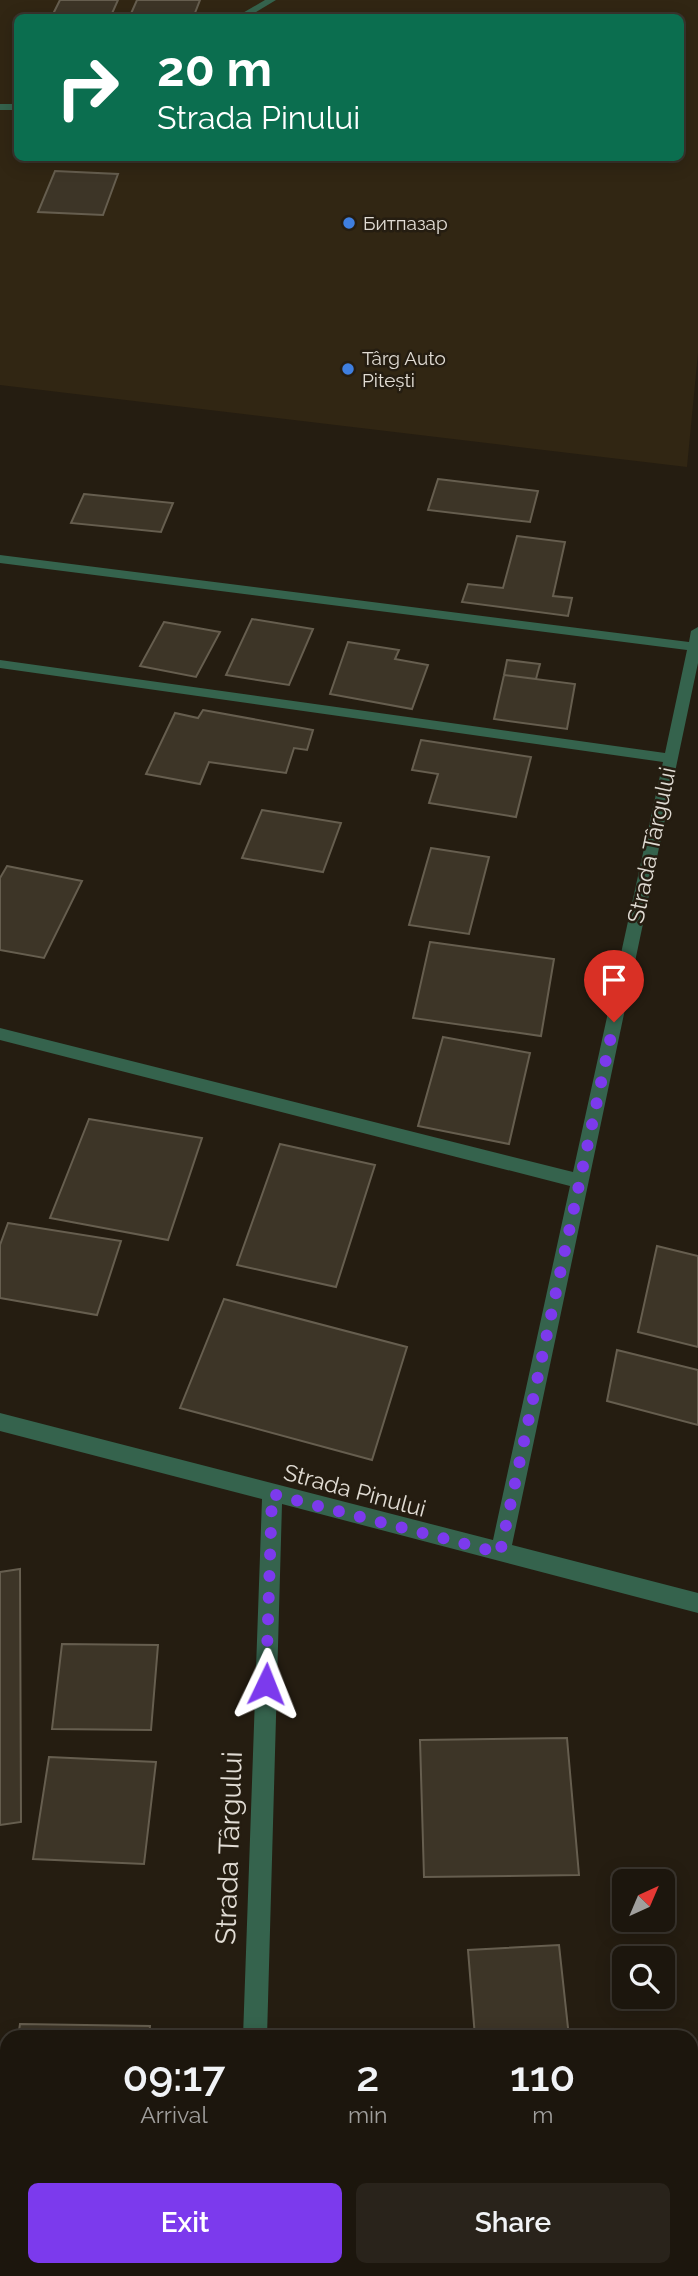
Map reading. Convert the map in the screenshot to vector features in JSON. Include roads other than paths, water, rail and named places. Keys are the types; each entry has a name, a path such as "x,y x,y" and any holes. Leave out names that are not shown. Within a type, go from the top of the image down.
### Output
{"street":[{"path":"246,14 272,0"},
{"path":"0,559 696,639"},
{"name":"Strada Târgului","path":"500,1553 696,639"},
{"path":"0,664 669,758"},
{"path":"0,1034 580,1181"},
{"name":"Strada Pinului","path":"0,1422 698,1603"},
{"name":"Strada Târgului","path":"255,2030 272,1494"}],"place":[{"name":"Битпазар","path":"349,223"},
{"name":"Târg Auto Pitești","path":"348,369"}]}
